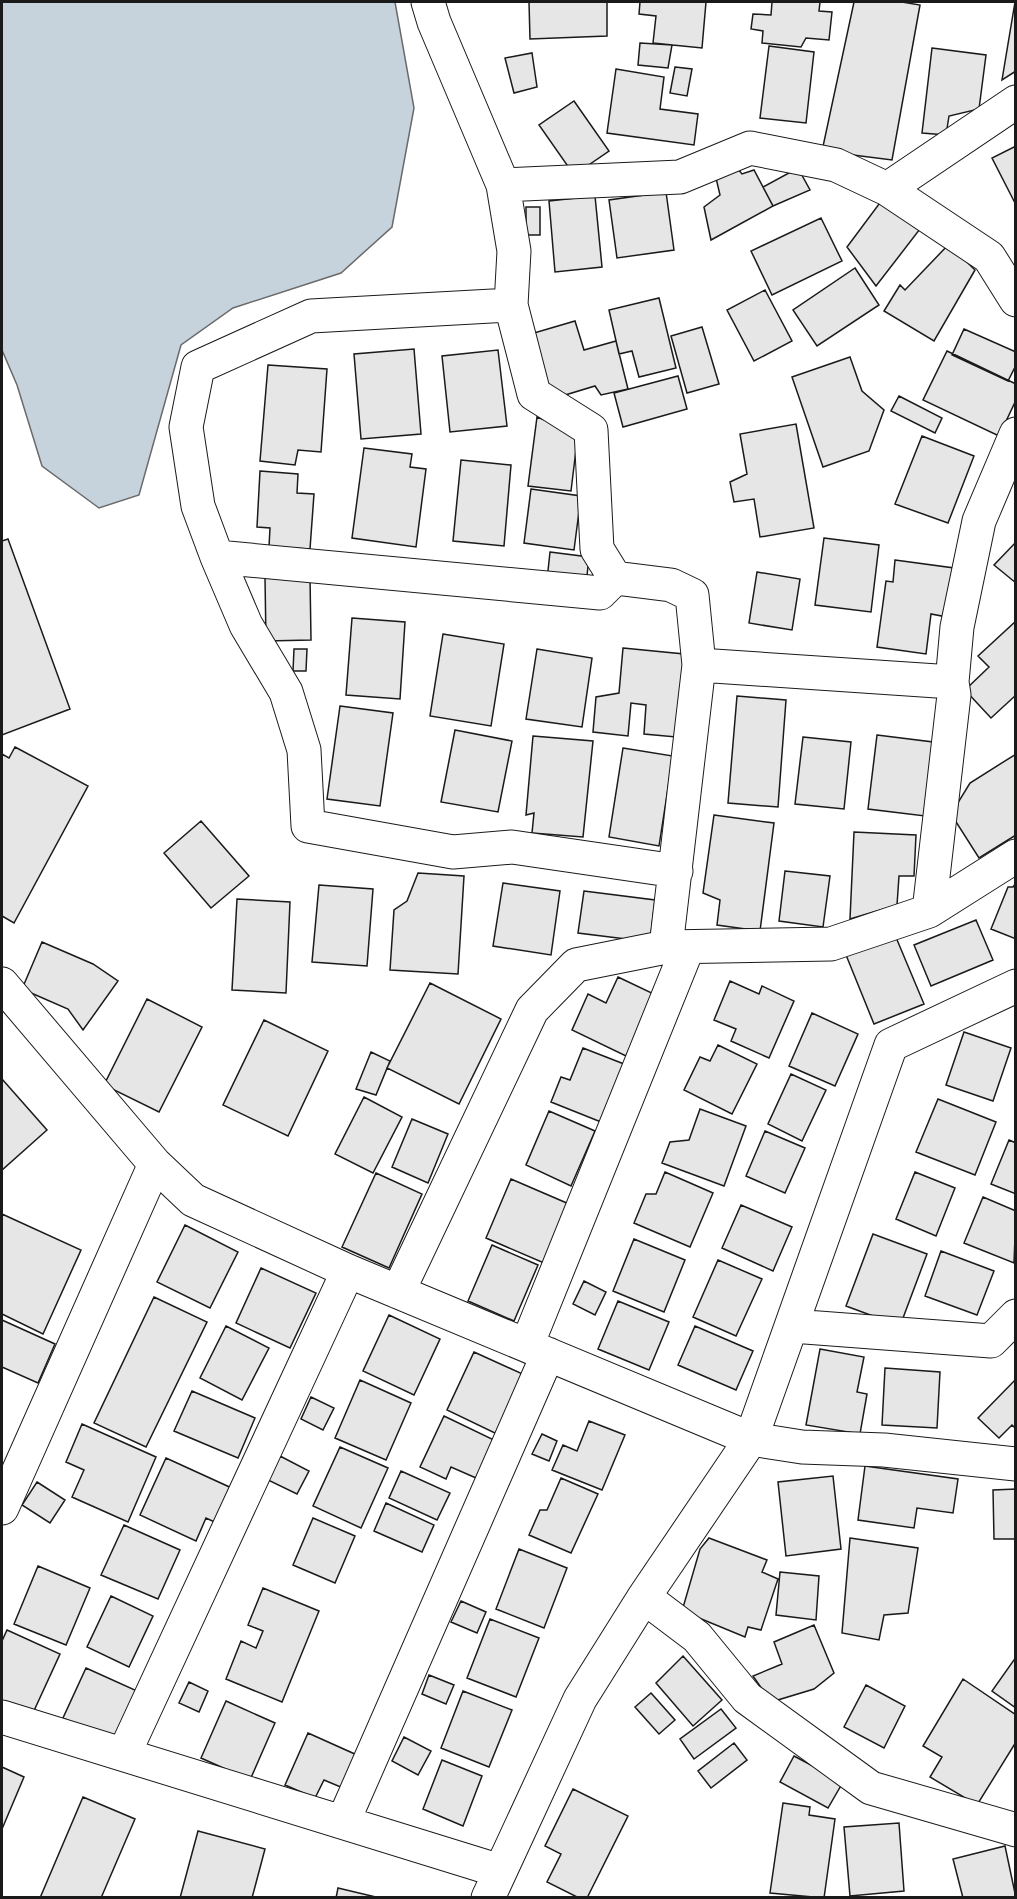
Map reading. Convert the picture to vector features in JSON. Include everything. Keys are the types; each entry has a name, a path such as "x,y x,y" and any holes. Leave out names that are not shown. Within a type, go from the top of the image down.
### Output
{"street":[{"path":"428,2 434,22 503,185 514,251 511,305 534,394 591,430 597,549 615,578"},
{"path":"887,189 1016,102"},
{"path":"503,185 680,177 750,148 836,165 887,189 989,257 1016,300"},
{"path":"511,305 311,316 198,367 186,427 198,506 246,625 286,692 304,750 308,826 453,852 512,847 676,871"},
{"path":"929,911 954,694 952,682 957,627 979,521 1016,434"},
{"path":"218,557 600,593 615,578"},
{"path":"343,1822 537,1350 677,947 676,871 699,665 692,595 671,585 615,578"},
{"path":"699,665 952,682"},
{"path":"398,1292 532,1010 576,965 677,947 831,944 929,911 1016,856"},
{"path":"2,984 155,1164 193,1200 348,1271 751,1439 802,1447 884,1449 1016,1464"},
{"path":"2,1717 343,1822 494,1884 580,1699 644,1597 751,1439 891,1045 1016,986"},
{"path":"2,1508 155,1164"},
{"path":"124,1754 348,1271"},
{"path":"792,1326 991,1341 1016,1316"},
{"path":"644,1597 697,1637 747,1698 871,1788 1016,1830"}],"shaded area":[{"path":"2,2 395,2 414,108 392,227 341,273 233,308 181,345 139,495 99,508 42,466 17,385 2,350"}],"building":[{"path":"529,2 607,2 607,36 530,39"},
{"path":"640,2 706,2 702,48 653,43 656,16 639,14"},
{"path":"772,2 820,2 819,11 832,12 829,40 806,38 801,47 762,43 763,31 751,29 753,14 771,15"},
{"path":"854,2 902,2 920,5 892,160 822,151"},
{"path":"1015,2 1016,71 1002,80"},
{"path":"640,43 672,45 668,68 638,65"},
{"path":"769,46 814,52 806,123 760,118"},
{"path":"932,48 986,55 979,109 949,116 946,135 922,133"},
{"path":"532,53 537,87 514,93 505,58"},
{"path":"675,67 692,69 687,96 670,93"},
{"path":"616,69 664,77 660,109 698,114 694,145 607,133"},
{"path":"574,101 609,151 574,175 539,125"},
{"path":"1016,146 1016,205 992,158"},
{"path":"737,168 742,174 754,170 773,206 711,240 704,207 720,195 716,178"},
{"path":"798,168 810,190 773,206 763,187"},
{"path":"666,192 674,250 617,258 609,200"},
{"path":"595,196 602,267 555,272 549,201"},
{"path":"882,200 920,229 876,286 847,247"},
{"path":"526,207 540,207 540,235 526,235"},
{"path":"821,218 842,261 772,295 751,251"},
{"path":"949,244 975,270 934,341 884,311 900,285 905,290"},
{"path":"855,268 879,305 817,346 793,310"},
{"path":"765,290 792,341 754,361 727,310"},
{"path":"659,298 676,368 639,377 632,351 619,354 609,310"},
{"path":"575,321 584,350 616,341 628,389 601,395 595,386 552,399 534,333"},
{"path":"702,327 719,384 687,393 671,336"},
{"path":"964,329 1016,352 1016,365 1008,381 952,355"},
{"path":"414,349 421,434 361,439 354,354"},
{"path":"498,350 507,426 450,432 442,356"},
{"path":"947,351 1016,384 1016,400 999,436 923,400"},
{"path":"850,357 862,391 884,410 869,451 823,467 792,377"},
{"path":"268,365 327,369 321,452 298,450 295,465 260,461"},
{"path":"678,376 687,409 623,427 614,393"},
{"path":"899,396 942,418 935,433 891,411"},
{"path":"537,417 578,433 571,491 528,486"},
{"path":"796,424 814,528 760,537 754,499 734,502 730,482 747,474 740,434"},
{"path":"922,436 974,456 948,523 895,504"},
{"path":"364,448 412,454 410,467 426,469 416,547 352,538"},
{"path":"461,460 511,465 504,546 453,541"},
{"path":"260,471 298,474 297,493 314,494 310,549 269,547 270,528 257,527"},
{"path":"531,489 581,496 574,550 524,543"},
{"path":"824,538 879,545 871,612 815,605"},
{"path":"8,539 70,709 2,735 2,541"},
{"path":"1016,542 1016,583 994,565"},
{"path":"550,552 589,557 586,585 547,580"},
{"path":"895,560 954,568 947,617 931,614 926,654 877,647 886,581 893,582"},
{"path":"757,572 800,579 792,630 749,623"},
{"path":"310,577 311,640 266,641 265,578"},
{"path":"352,618 405,622 400,699 346,695"},
{"path":"1016,621 1016,695 991,718 965,690 989,667 978,656"},
{"path":"443,634 504,644 491,726 430,716"},
{"path":"623,648 684,654 676,737 644,734 646,705 631,703 628,736 593,732 596,697 619,693"},
{"path":"294,649 307,649 306,671 293,671"},
{"path":"537,649 592,658 582,727 526,719"},
{"path":"737,696 786,700 778,807 728,803"},
{"path":"340,706 393,713 380,806 327,799"},
{"path":"455,730 512,741 498,812 441,802"},
{"path":"877,735 933,742 925,816 868,809"},
{"path":"533,736 593,741 583,837 532,833 534,813 526,815"},
{"path":"803,737 851,742 844,809 795,804"},
{"path":"15,747 88,786 14,923 2,916 2,754 9,758"},
{"path":"623,748 673,756 659,846 609,837"},
{"path":"1016,754 1016,835 979,858 951,814 970,783"},
{"path":"714,815 774,823 760,931 717,925 720,900 703,893"},
{"path":"201,821 249,876 211,908 164,853"},
{"path":"854,832 916,835 914,876 899,876 897,905 850,919"},
{"path":"785,871 830,876 823,927 779,921"},
{"path":"418,873 464,876 458,974 390,970 394,910 407,901"},
{"path":"503,883 560,891 551,955 493,946"},
{"path":"1016,883 1016,939 991,929 1008,887 1013,887"},
{"path":"319,885 373,889 367,966 312,962"},
{"path":"584,891 655,900 650,942 578,933"},
{"path":"237,899 290,902 286,993 232,990"},
{"path":"976,920 993,960 931,986 914,945"},
{"path":"895,935 924,1004 874,1024 846,955"},
{"path":"42,942 93,964 118,981 83,1030 68,1009 22,989"},
{"path":"618,977 656,995 626,1056 572,1030 588,994 606,1003"},
{"path":"730,981 759,994 762,986 794,1001 769,1058 731,1041 736,1029 714,1020"},
{"path":"430,983 501,1019 459,1104 387,1068"},
{"path":"147,999 202,1027 159,1112 104,1085"},
{"path":"812,1013 858,1034 835,1086 789,1066"},
{"path":"264,1020 328,1051 288,1136 223,1105"},
{"path":"964,1032 1011,1048 993,1101 946,1085"},
{"path":"718,1045 757,1064 732,1114 684,1090 700,1057 710,1061"},
{"path":"583,1048 624,1064 601,1122 551,1102 561,1077 570,1080"},
{"path":"371,1052 390,1061 376,1095 356,1089"},
{"path":"791,1074 826,1090 802,1141 768,1124"},
{"path":"2,1079 47,1130 2,1170"},
{"path":"364,1097 402,1117 373,1173 335,1154"},
{"path":"938,1099 996,1122 975,1175 916,1152"},
{"path":"700,1109 746,1126 724,1186 662,1163 670,1142 689,1140"},
{"path":"549,1111 595,1131 571,1186 526,1165"},
{"path":"412,1119 448,1134 428,1183 392,1167"},
{"path":"765,1131 805,1148 785,1193 746,1176"},
{"path":"1009,1140 1016,1143 1016,1194 991,1184"},
{"path":"665,1172 713,1193 690,1247 634,1223 646,1194 656,1194"},
{"path":"915,1172 955,1188 936,1236 896,1219"},
{"path":"376,1173 422,1194 389,1268 342,1247"},
{"path":"511,1179 569,1204 544,1263 486,1238"},
{"path":"983,1197 1016,1211 1014,1263 964,1243"},
{"path":"741,1205 792,1227 773,1271 722,1248"},
{"path":"2,1214 81,1250 43,1334 2,1314"},
{"path":"185,1225 238,1252 210,1308 157,1282"},
{"path":"873,1234 927,1254 900,1326 846,1306"},
{"path":"634,1239 685,1260 664,1312 613,1291"},
{"path":"492,1245 538,1265 514,1321 468,1301"},
{"path":"941,1251 994,1271 977,1315 925,1296"},
{"path":"718,1260 762,1279 736,1336 693,1317"},
{"path":"261,1268 316,1293 290,1348 236,1323"},
{"path":"584,1281 606,1292 595,1315 573,1304"},
{"path":"154,1297 207,1322 146,1447 94,1423"},
{"path":"618,1301 669,1322 649,1370 598,1349"},
{"path":"389,1315 440,1339 414,1395 363,1371"},
{"path":"2,1320 55,1344 38,1383 2,1367"},
{"path":"226,1326 269,1348 242,1400 200,1378"},
{"path":"695,1326 753,1351 736,1390 678,1365"},
{"path":"820,1349 864,1357 857,1392 867,1394 860,1434 806,1425"},
{"path":"474,1352 527,1376 499,1435 447,1410"},
{"path":"885,1368 940,1372 937,1428 882,1425"},
{"path":"1016,1379 1016,1429 1012,1425 999,1438 978,1418"},
{"path":"360,1380 411,1403 386,1460 335,1438"},
{"path":"192,1391 255,1418 238,1458 174,1431"},
{"path":"311,1397 334,1408 323,1430 301,1419"},
{"path":"444,1416 494,1440 476,1478 451,1467 446,1479 420,1467"},
{"path":"589,1421 625,1435 602,1490 552,1470 563,1445 577,1451"},
{"path":"82,1424 156,1457 128,1522 72,1497 84,1470 66,1462"},
{"path":"542,1434 557,1441 549,1461 532,1454"},
{"path":"340,1447 388,1468 361,1528 313,1506"},
{"path":"280,1456 309,1471 297,1494 268,1480"},
{"path":"166,1458 236,1490 221,1525 206,1518 196,1541 140,1515"},
{"path":"865,1466 958,1479 953,1513 917,1508 914,1528 858,1520"},
{"path":"401,1471 450,1493 437,1520 389,1498"},
{"path":"833,1476 841,1549 786,1556 778,1482"},
{"path":"561,1478 598,1494 571,1553 529,1535 540,1510 547,1510"},
{"path":"37,1482 65,1500 50,1523 22,1505"},
{"path":"1016,1489 1016,1539 994,1539 993,1490"},
{"path":"386,1503 434,1525 422,1552 374,1531"},
{"path":"313,1518 355,1536 335,1583 293,1565"},
{"path":"124,1525 180,1550 158,1599 101,1575"},
{"path":"709,1538 767,1560 762,1572 778,1579 761,1630 748,1627 745,1637 682,1611 700,1549"},
{"path":"850,1538 918,1548 908,1613 884,1615 879,1640 842,1633"},
{"path":"519,1549 567,1568 544,1628 496,1609"},
{"path":"38,1566 90,1588 66,1645 14,1624"},
{"path":"780,1572 819,1576 816,1620 776,1615"},
{"path":"263,1588 319,1611 282,1702 226,1679 241,1641 256,1648 263,1631 248,1625"},
{"path":"111,1596 153,1616 129,1667 87,1647"},
{"path":"461,1601 486,1612 477,1633 451,1622"},
{"path":"490,1619 539,1638 516,1697 467,1678"},
{"path":"814,1625 834,1673 814,1689 771,1702 753,1676 782,1664 774,1642"},
{"path":"7,1630 60,1654 32,1715 2,1701 2,1641"},
{"path":"683,1656 722,1700 693,1726 656,1683"},
{"path":"1016,1657 1016,1708 992,1691"},
{"path":"86,1668 146,1695 122,1746 63,1718"},
{"path":"429,1675 454,1685 446,1704 422,1694"},
{"path":"963,1679 1016,1715 1016,1742 977,1805 930,1777 942,1757 923,1746"},
{"path":"189,1682 208,1691 199,1712 179,1703"},
{"path":"866,1685 905,1706 884,1748 844,1727"},
{"path":"463,1691 512,1710 489,1767 441,1748"},
{"path":"651,1693 675,1720 659,1734 635,1707"},
{"path":"226,1701 275,1723 250,1780 201,1758"},
{"path":"721,1709 736,1728 694,1759 680,1739"},
{"path":"308,1733 357,1755 343,1788 324,1780 315,1798 285,1785"},
{"path":"404,1737 431,1751 418,1775 392,1761"},
{"path":"734,1743 747,1760 711,1788 698,1771"},
{"path":"794,1756 843,1782 828,1808 780,1782"},
{"path":"442,1760 482,1776 463,1826 423,1809"},
{"path":"2,1767 24,1777 2,1829"},
{"path":"573,1789 628,1816 587,1898 579,1898 547,1882 561,1854 545,1846"},
{"path":"83,1797 135,1819 101,1898 40,1898"},
{"path":"783,1803 810,1807 809,1815 835,1819 824,1898 770,1893"},
{"path":"899,1823 904,1891 850,1896 844,1827"},
{"path":"198,1831 265,1849 252,1898 180,1898"},
{"path":"1005,1846 1016,1898 963,1898 953,1859"},
{"path":"338,1888 380,1898 336,1898"}]}
